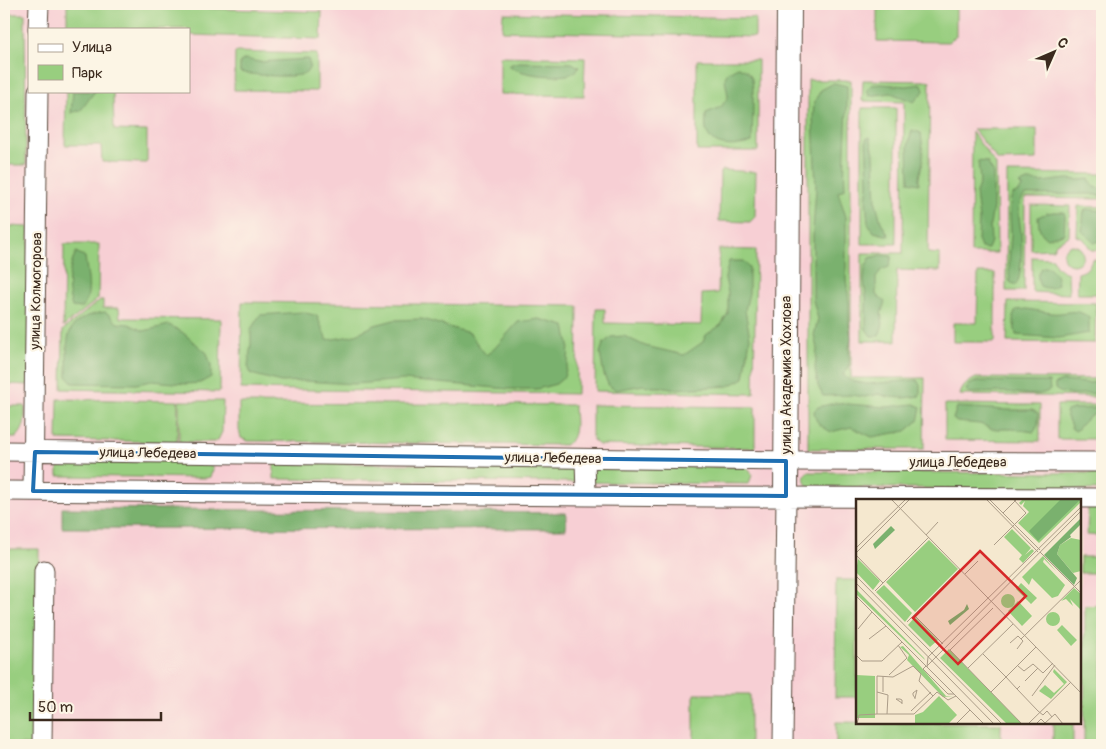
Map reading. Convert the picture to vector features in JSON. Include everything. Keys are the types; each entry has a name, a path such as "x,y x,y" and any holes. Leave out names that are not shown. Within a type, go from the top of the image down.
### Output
{"street":[{"path":"38,28 39,4"},
{"name":"улица Академика Хохлова","path":"783,745 789,4"},
{"name":"улица Колмогорова","path":"33,491 35,452 38,92"},
{"name":"улица Лебедева","path":"4,452 786,461 1102,462"},
{"path":"585,459 586,495"},
{"path":"4,491 1102,498"},
{"path":"42,745 44,570"}],"highlighted area":[{"path":"35,452 786,461 786,496 33,491"}],"shaded area":[{"path":"4,4 1102,4 1102,745 4,745"}],"green space":[{"path":"67,4 322,12 321,39 190,35 190,28 67,28"},
{"path":"877,4 956,5 956,36 948,42 877,41"},
{"path":"503,13 755,18 755,37 502,31"},
{"path":"4,14 25,14 26,165 8,165 9,226 29,227 30,385 4,384"},
{"path":"235,52 317,54 317,91 234,90"},
{"path":"500,56 585,58 584,96 500,94"},
{"path":"245,59 259,62 308,59 310,66 306,73 301,75 274,76 254,74 240,72 240,62"},
{"path":"697,60 758,60 758,151 697,151"},
{"path":"518,62 572,63 579,67 573,73 567,75 550,76 530,74 509,65"},
{"path":"738,67 749,73 752,81 752,142 732,146 719,144 709,136 706,130 706,113 721,107 728,97 725,82 726,75"},
{"path":"808,80 851,80 851,378 925,378 924,449 808,449"},
{"path":"863,80 930,81 928,253 940,254 940,271 897,270 896,341 862,341 862,253 903,253 904,102 862,101"},
{"path":"834,83 847,86 845,189 838,192 846,217 846,279 851,339 849,367 843,375 851,381 867,384 917,380 920,385 920,396 904,398 879,394 865,397 851,395 823,396 818,386 815,368 817,349 814,335 818,319 813,300 813,230 816,189 813,117 814,102 821,90"},
{"path":"922,84 924,91 914,102 891,93 869,96 867,90 871,85 906,86"},
{"path":"66,92 113,92 114,130 147,131 147,163 102,162 101,145 65,145"},
{"path":"73,92 94,92 81,110 71,113"},
{"path":"862,108 896,108 896,244 862,244"},
{"path":"973,129 1037,129 1037,160 998,161"},
{"path":"912,130 921,133 923,159 919,184 909,182 908,146"},
{"path":"972,132 996,165 997,253 971,253"},
{"path":"870,137 874,153 876,203 881,222 889,236 874,232 868,223 866,139"},
{"path":"978,161 987,162 993,172 991,241 988,249 981,248 978,240 979,219 976,193 980,181"},
{"path":"723,170 756,172 755,217 750,222 719,221 720,172"},
{"path":"1007,173 1102,174 1102,199 1025,198 1024,291 1006,291"},
{"path":"1089,179 1095,187 1102,189 1102,196 1090,194 1025,195 1019,208 1021,260 1018,281 1016,285 1010,282 1010,209 1012,195 1019,192 1022,187 1019,184 1028,181 1042,182"},
{"path":"1031,205 1070,206 1069,236 1056,243 1053,249 1031,250"},
{"path":"1078,206 1102,207 1102,250 1091,250 1084,239 1077,236"},
{"path":"1087,209 1102,211 1102,240 1094,243 1082,231 1084,211"},
{"path":"1054,212 1064,212 1064,234 1047,238 1041,232 1038,217"},
{"path":"64,244 99,244 98,299 63,327"},
{"path":"1073,245 1080,248 1083,255 1080,262 1073,265 1066,262 1063,255 1066,248"},
{"path":"719,249 756,250 754,394 595,391 596,309 605,309 605,323 701,325 702,294 718,293"},
{"path":"76,252 85,257 88,277 87,297 82,308 72,307 69,293 71,266"},
{"path":"880,255 892,256 889,267 881,270 876,278 876,295 885,302 881,314 883,324 879,336 871,336 866,329 865,268 870,258"},
{"path":"1032,257 1053,258 1058,268 1068,273 1069,294 1032,292"},
{"path":"1092,259 1102,260 1102,294 1077,294 1078,273 1087,268"},
{"path":"729,261 743,261 749,267 749,293 745,310 750,338 744,378 729,386 675,389 643,385 616,390 609,386 604,375 600,353 603,344 611,337 624,336 645,346 684,355 703,342 706,335 721,325 728,313 728,293 725,278"},
{"path":"1043,267 1049,267 1056,274 1058,284 1054,287 1045,288 1040,286 1038,275"},
{"path":"978,273 995,273 995,342 953,342 953,323 977,323"},
{"path":"100,300 103,300 103,308 119,308 120,318 221,319 220,392 62,389 63,330"},
{"path":"242,302 578,306 577,394 241,389"},
{"path":"1008,302 1096,303 1095,343 1007,342"},
{"path":"1027,309 1051,313 1080,312 1089,318 1089,333 1059,338 1016,335 1013,317 1016,310"},
{"path":"105,312 117,323 129,324 144,331 169,325 182,332 207,353 211,366 211,377 200,383 186,384 152,381 136,384 73,383 67,376 67,352 73,326 90,315"},
{"path":"303,312 317,316 327,340 352,336 375,325 394,320 422,319 469,333 486,355 494,349 518,322 539,319 565,326 569,345 568,362 564,377 556,384 537,389 509,389 403,380 354,384 303,381 281,382 251,374 248,366 251,329 260,315"},
{"path":"976,378 1102,379 1102,397 960,395 962,389"},
{"path":"977,381 1049,382 1050,390 1040,394 1006,392 969,393 966,390 969,385"},
{"path":"1063,381 1102,382 1102,395 1066,394 1060,392 1055,389 1055,384"},
{"path":"58,399 178,401 177,442 57,440"},
{"path":"179,401 223,401 222,432 218,440 214,442 179,442"},
{"path":"239,403 574,405 575,428 572,438 565,445 248,441 241,438 239,430"},
{"path":"835,403 886,407 914,404 921,407 918,421 906,431 872,437 851,427 831,432 819,424 814,411 818,407"},
{"path":"945,404 1040,405 1040,441 945,440"},
{"path":"592,405 755,407 755,448 599,445 593,440 592,436"},
{"path":"1057,405 1102,405 1102,439 1057,439"},
{"path":"4,406 25,406 25,420 16,438 4,438"},
{"path":"957,407 1032,410 1038,413 1038,425 1034,432 992,429 980,424 957,422 953,419"},
{"path":"1102,408 1101,412 1090,417 1076,431 1072,429 1065,412 1073,409"},
{"path":"58,460 206,462 212,466 213,470 210,477 206,478 58,476"},
{"path":"274,463 746,467 752,475 749,484 274,479"},
{"path":"807,472 1102,473 1102,490 808,487 804,479"},
{"path":"1102,506 1102,536 1087,535 1088,507"},
{"path":"62,508 566,513 566,529 62,528"},
{"path":"4,549 39,549 37,745 4,745"},
{"path":"1081,557 1102,557 1102,573 1081,573"},
{"path":"836,580 856,580 856,697 835,697"},
{"path":"1102,605 1102,745 1084,745 1085,606"},
{"path":"694,694 750,694 750,745 694,745"},
{"path":"836,722 856,722 856,724 1001,724 1001,745 836,745"},
{"path":"1053,724 1073,724 1073,745 1053,745"}]}
